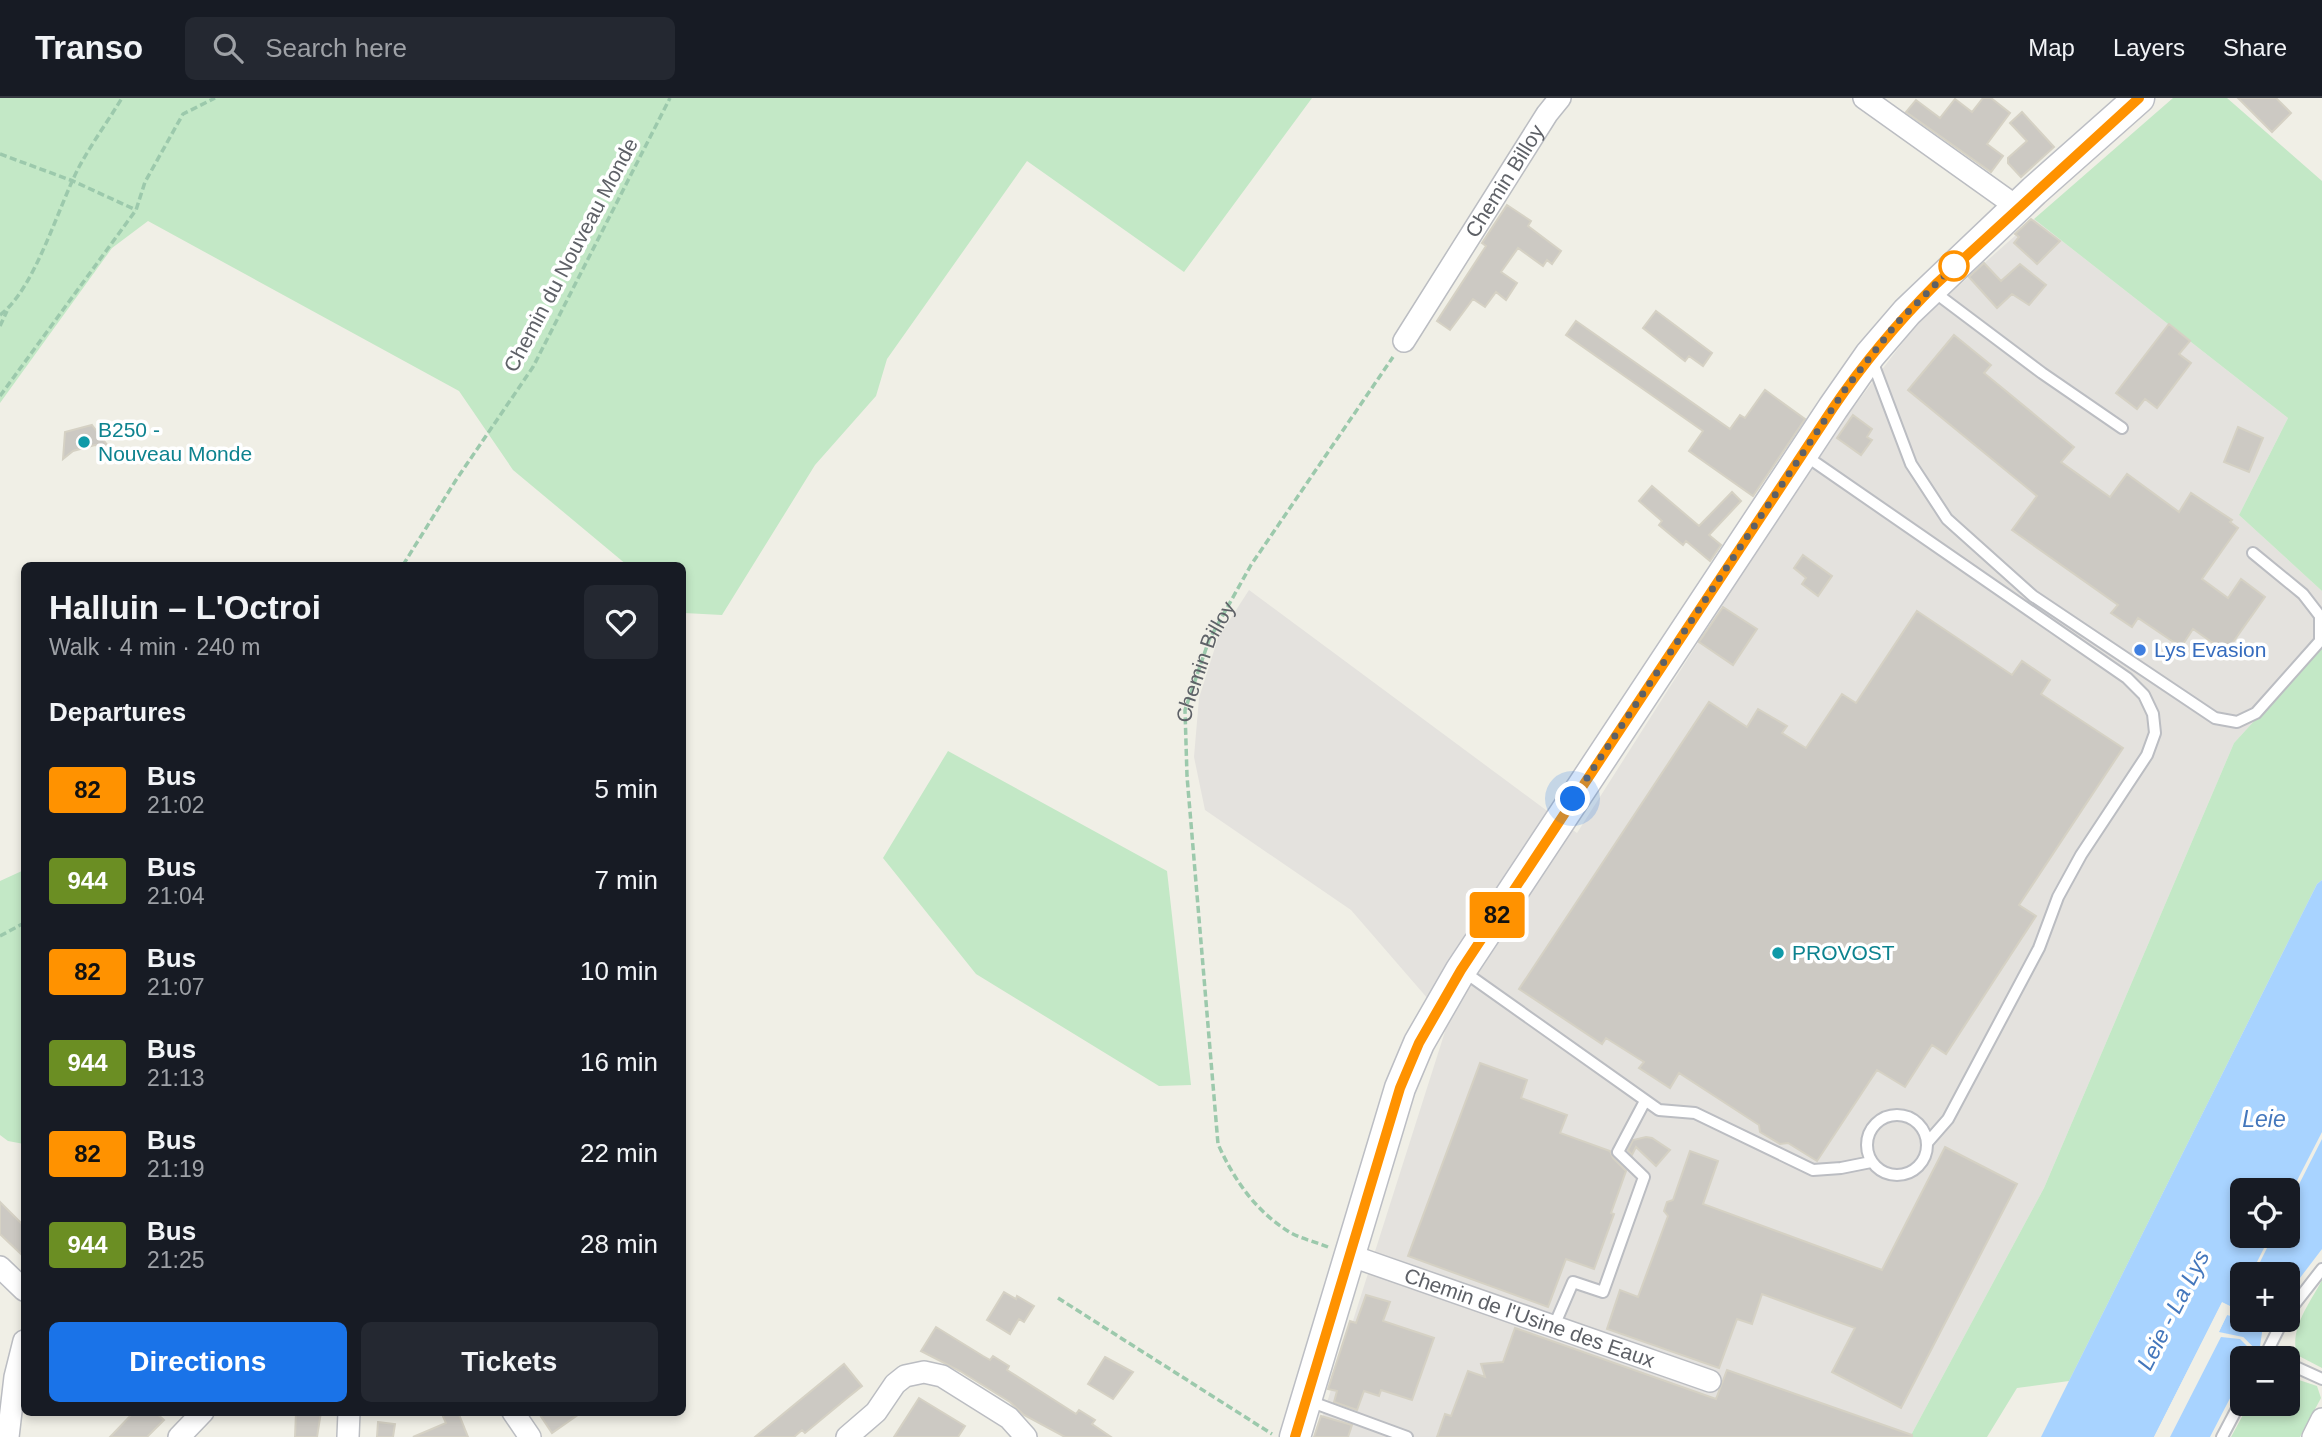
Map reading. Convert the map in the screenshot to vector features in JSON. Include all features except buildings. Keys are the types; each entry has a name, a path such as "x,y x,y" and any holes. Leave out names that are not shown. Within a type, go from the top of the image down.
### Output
{"main road":[{"path":"1295,1437 1388,1124 1427,1028 1461,970 1870,355 1930,289 2139,98"}],"street":[{"name":"Chemin Billoy","path":"1404,341 1547,114 1560,98"},
{"path":"1864,98 2017,207"},
{"name":"Chemin de l'Usine des Eaux","path":"1349,1255 1710,1381"},
{"path":"0,1267 21,1287"},
{"path":"8,1437 15,1377 21,1354"},
{"path":"847,1437 876,1412 895,1384 905,1376 924,1372 942,1376 999,1411 1013,1420 1026,1437"},
{"path":"179,1437 198,1416"},
{"path":"348,1437 349,1416"},
{"path":"516,1416 530,1437"},
{"path":"2313,1437 2322,1419"}],"lane":[{"path":"1930,289 2042,373 2122,428"},
{"path":"1870,355 1911,464 1947,519 2033,596 2216,718 2237,722 2256,713 2320,641 2320,616 2304,593 2253,553"},
{"path":"1803,454 2127,678 2144,695 2153,714 2155,733 2147,755 2081,855 2058,897 2039,948 1948,1119 1927,1143"},
{"path":"1461,970 1659,1110 1695,1113 1813,1170 1871,1162"},
{"path":"1554,1326 1573,1282 1603,1292 1644,1177 1619,1152 1645,1101"},
{"path":"1902,1115 1911,1118 1925,1133 1927,1143 1923,1162 1916,1170 1907,1174 1887,1174 1871,1162 1866,1143 1874,1125 1882,1118 1902,1115"},
{"path":"2300,1297 2322,1269"},
{"path":"2300,1369 2322,1379"},
{"path":"1307,1400 1407,1437"},
{"path":"2222,1437 2233,1416"}],"path":[{"path":"0,326 11,303 32,273 73,181 122,98"},
{"path":"0,396 136,210 145,182 183,114 215,98"},
{"name":"Chemin du Nouveau Monde","path":"405,562 456,480 533,367 670,98"},
{"path":"0,154 73,181 136,210"},
{"path":"0,314 11,303"},
{"name":"Chemin Billoy","path":"1349,1255 1291,1233 1250,1200 1231,1173 1218,1144 1187,776 1185,710 1209,640 1251,565 1404,341"},
{"path":"0,936 21,925"},
{"path":"1058,1298 1277,1437"}],"shaded area":[{"path":"2034,219 2288,418 2239,515 2322,591 2322,647 2234,743 2044,1188 1910,1437 1316,1437 1448,1022 1351,910 1205,810 1194,757 1199,698 1218,638 1249,590 1577,833 1816,457 1918,322"}],"green space":[{"path":"0,98 1312,98 1184,272 1027,161 887,359 876,396 815,465 722,615 686,613 686,562 623,562 513,470 459,391 148,221 112,248 0,403"},
{"path":"2173,98 2227,98 2322,181 2322,591 2239,515 2288,418 2034,219"},
{"path":"2322,647 2322,880 2317,884 2069,1381 2017,1388 1987,1437 1910,1437 2044,1188 2234,743"},
{"path":"948,751 1167,871 1191,1085 1159,1086 976,974 883,858"},
{"path":"21,871 21,1143 8,1141 0,1135 0,881"},
{"path":"2322,1280 2322,1368 2300,1357 2300,1346 2295,1346 2302,1316"},
{"path":"2300,1380 2317,1386 2321,1398 2300,1437 2231,1437 2242,1416 2300,1416"}],"water":[{"name":"Leie","path":"2322,880 2322,1132 2298,1178 2230,1178 2230,1248 2264,1248 2257,1262 2230,1262 2230,1306 2222,1303 2154,1437 2041,1437 2317,884"},
{"name":"Leie","path":"2322,1139 2322,1249 2300,1278 2300,1262 2260,1262 2267,1248 2300,1248 2300,1182"},
{"path":"2227,1315 2230,1316 2230,1332 2262,1332 2260,1346 2252,1346 2243,1337 2241,1338 2248,1346 2230,1346 2230,1398 2210,1437 2166,1437"}],"pier":[{"path":"2222,1302 2230,1306 2230,1310 2224,1307 2158,1437 2154,1437"},
{"path":"2230,1311 2230,1316 2227,1315 2219,1332 2243,1337 2252,1346 2247,1346 2240,1339 2221,1337 2170,1437 2163,1437 2224,1313"}],"bus line":[{"name":"82","path":"1295,1437 1400,1088 1419,1043 1461,970 1870,355 1907,312 1936,284 2034,191 2139,98"}],"place":[{"name":"B250 - Nouveau Monde","path":"84,442"},
{"name":"Lys Evasion","path":"2140,650"},
{"name":"PROVOST","path":"1778,953"}],"route":[{"path":"1573,799 1846,388 1896,324 1954,266"}],"water label":[{"name":"Leie - La Lys","path":"2173,1310"}]}
